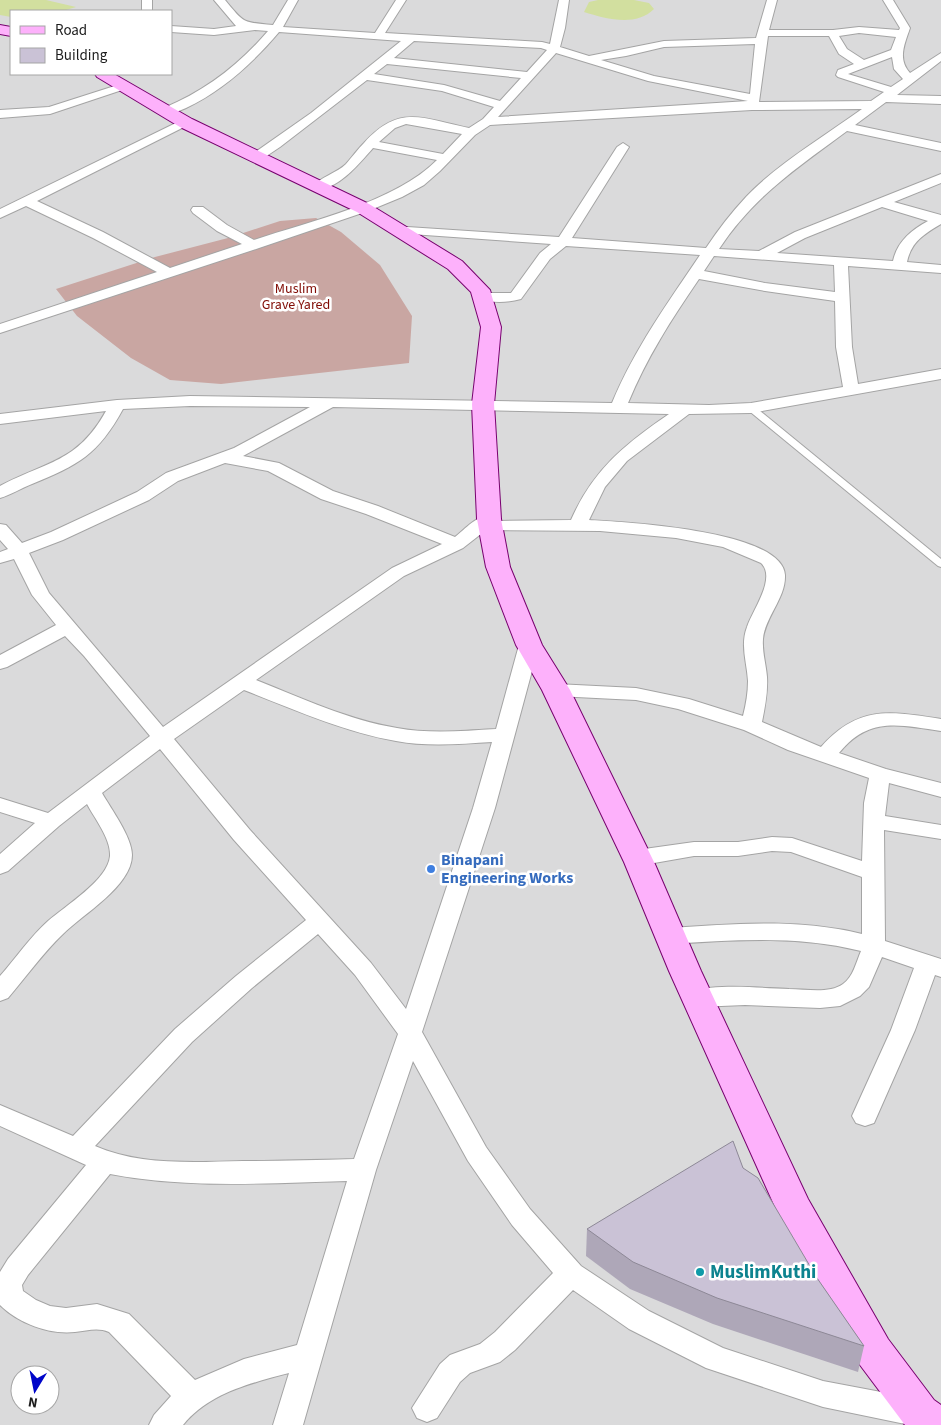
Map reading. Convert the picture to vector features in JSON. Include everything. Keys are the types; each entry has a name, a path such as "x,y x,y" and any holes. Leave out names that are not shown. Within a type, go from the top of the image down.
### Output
{"main road":[{"path":"114,80 177,117 255,158 363,208 455,265 480,290 491,327 483,404 489,522 498,567 529,645 556,690 637,858 697,998 793,1207 874,1352 928,1419"}],"street":[{"path":"218,0 237,22 255,27 525,44 554,49 652,79 754,103"},
{"path":"2,212 177,117 188,103 209,91 247,59 276,29 292,0"},
{"path":"378,36 401,0"},
{"path":"0,329 363,208 397,194 419,182 471,132 487,122 554,49 560,28 564,0"},
{"path":"754,103 762,37 772,0"},
{"path":"888,0 903,23 904,34 896,52 900,69 910,80"},
{"path":"172,29 214,32 255,27"},
{"path":"586,58 626,53 664,44 859,30 904,34"},
{"path":"833,32 846,55 861,63"},
{"path":"255,158 290,135 411,38"},
{"path":"885,98 842,75 842,72 861,63 896,52"},
{"path":"618,409 630,378 652,337 726,228 752,198 783,172 910,80 935,65 941,56"},
{"path":"384,60 531,76"},
{"path":"364,76 444,88 503,106"},
{"path":"0,114 50,110 114,80"},
{"path":"487,122 754,103 885,98 941,100"},
{"path":"318,187 340,175 369,144 397,122 406,120 471,132"},
{"path":"846,127 941,147"},
{"path":"369,144 446,158"},
{"path":"482,296 507,298 516,296 545,256 562,242 624,147"},
{"path":"763,255 800,235 940,179"},
{"path":"25,201 122,246 169,273"},
{"path":"881,202 940,220"},
{"path":"198,210 222,228 254,245"},
{"path":"899,264 902,250 909,240 940,220"},
{"path":"397,229 710,253 899,264 941,269"},
{"path":"841,261 844,347 851,389"},
{"path":"696,274 765,287 841,297"},
{"path":"0,419 117,405 190,401 483,404 685,410 751,408 851,389 939,376"},
{"path":"10,554 57,536 143,496 172,477 225,458 329,403"},
{"path":"0,493 24,480 66,464 83,453 97,438 117,405"},
{"path":"578,524 592,492 614,462 685,410"},
{"path":"225,458 273,468 327,495 372,510 457,544"},
{"path":"0,866 51,821 162,737 260,668 398,572 457,544 489,522 578,524 639,528 700,536 739,546 764,557 774,566 777,578 760,616 754,635 753,655 757,674 758,697 751,725"},
{"path":"0,529 10,554 67,627 91,652 242,835 364,969 410,1032 477,1154 521,1216 571,1274 639,1320 716,1359 823,1394 928,1419"},
{"path":"0,663 67,627"},
{"path":"288,1425 364,1170 484,808 529,645"},
{"path":"242,682 334,718 397,735 447,738 503,734"},
{"path":"556,690 636,694 682,703 751,725 795,745 880,774 941,790"},
{"path":"825,755 849,730 865,723 888,720 941,725"},
{"path":"697,998 745,996 820,999 840,997 852,990 860,981 874,946 874,821 880,774"},
{"path":"0,992 55,928 92,897 118,870 121,855 119,843 91,791"},
{"path":"0,805 51,821"},
{"path":"874,821 941,832"},
{"path":"637,858 694,849 738,849 772,844 792,845 873,873"},
{"path":"77,1149 142,1076 199,1020 251,974 320,921"},
{"path":"670,936 776,931 830,935 874,946 934,966 865,1116"},
{"path":"0,1115 104,1162 146,1170 203,1173 364,1170"},
{"path":"104,1162 18,1267 8,1282 7,1294 14,1302 47,1318 68,1320 89,1316 105,1316 119,1323 192,1397"},
{"path":"427,1408 450,1373 460,1364 490,1353 505,1341 571,1274"},
{"path":"164,1425 184,1403 223,1380 256,1368 308,1355"}],"lane":[{"path":"751,408 941,564"}],"shaded area":[{"path":"0,0 941,0 941,1425 0,1425"},
{"path":"0,0 46,0 76,7 66,10 10,10 10,17 0,15"},
{"path":"598,0 634,0 649,3 654,9 647,15 630,20 611,19 584,12 589,2"}],"green space":[{"name":"Muslim Grave Yared","path":"316,218 341,232 380,265 412,316 409,363 221,384 170,380 131,358 77,316 56,289 155,257 228,238 280,221"}],"building":[{"name":"MuslimKuthi","path":"733,1141 743,1168 758,1178 817,1278 864,1346 717,1298 633,1262 587,1229"}],"place":[{"name":"Binapani Engineering Works","path":"431,869"},
{"name":"MuslimKuthi","path":"700,1272"}]}
